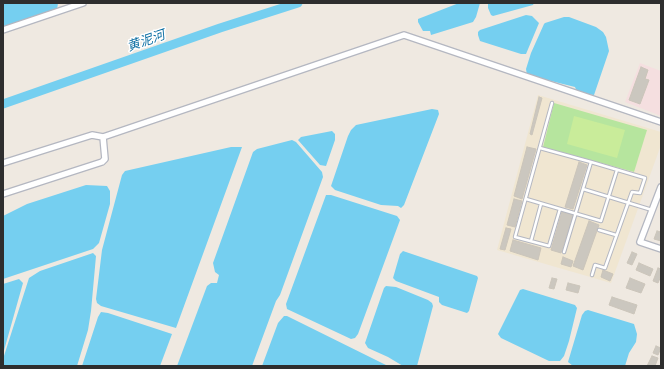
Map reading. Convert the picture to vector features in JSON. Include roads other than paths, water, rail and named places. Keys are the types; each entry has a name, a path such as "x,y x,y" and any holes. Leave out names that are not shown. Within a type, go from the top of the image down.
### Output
{"street":[{"path":"64,10 65,3"},
{"path":"3,30 83,3"},
{"path":"3,163 92,135 103,137 404,36 661,122"},
{"path":"3,194 102,162 105,159 103,137"},
{"path":"661,187 640,242 661,249"}],"lane":[{"path":"552,103 515,237 549,246 560,209"},
{"path":"540,148 645,178 640,193 632,192 627,203 605,268 595,266 592,275"},
{"path":"564,252 591,162"},
{"path":"526,199 601,221 617,170"},
{"path":"583,189 652,211"},
{"path":"531,241 541,204"},
{"path":"599,230 616,235"}],"water":[{"path":"3,3 58,3 57,10 3,27"},
{"path":"459,3 480,3 473,22 431,35 430,31 423,31 418,19"},
{"path":"488,3 534,3 533,5 493,16 488,8"},
{"path":"526,15 532,16 539,23 526,54 521,54 480,41 478,32 480,30"},
{"path":"564,17 569,17 596,27 603,32 606,37 609,51 594,95 577,92 575,87 527,75 526,69 531,53 544,24"},
{"path":"432,109 438,110 439,114 404,205 401,208 398,206 381,205 335,190 331,186 348,136 356,125"},
{"path":"332,131 335,134 335,140 326,166 320,165 298,140 301,137"},
{"path":"292,140 296,142 322,172 323,177 280,295 276,301 252,366 177,366 207,286 211,283 217,283 219,275 215,272 213,263 253,152 257,149"},
{"path":"231,147 242,147 176,328 101,306 97,303 96,299 102,250 122,175 125,171"},
{"path":"86,185 107,186 110,191 110,204 99,243 93,249 3,279 3,216 27,204"},
{"path":"326,195 331,195 397,216 400,220 358,334 355,338 351,339 287,309 286,304"},
{"path":"403,251 477,276 478,278 469,311 467,313 442,305 439,302 439,297 396,281 393,278 400,254"},
{"path":"93,253 96,256 91,311 88,330 77,366 3,366 3,359 29,278 40,271"},
{"path":"19,279 23,283 3,354 3,284"},
{"path":"386,286 396,287 432,303 433,306 417,366 403,366 368,348 365,343"},
{"path":"523,289 575,305 577,308 569,341 564,356 560,361 549,361 501,338 498,334 520,290"},
{"path":"588,310 634,324 637,334 636,342 629,353 625,366 573,366 568,362 582,315"},
{"path":"101,312 172,334 160,366 82,366"},
{"path":"284,316 287,316 388,366 262,366 278,323"}],"waterway":[{"name":"黄泥河","path":"3,104 220,28 298,3"}]}
